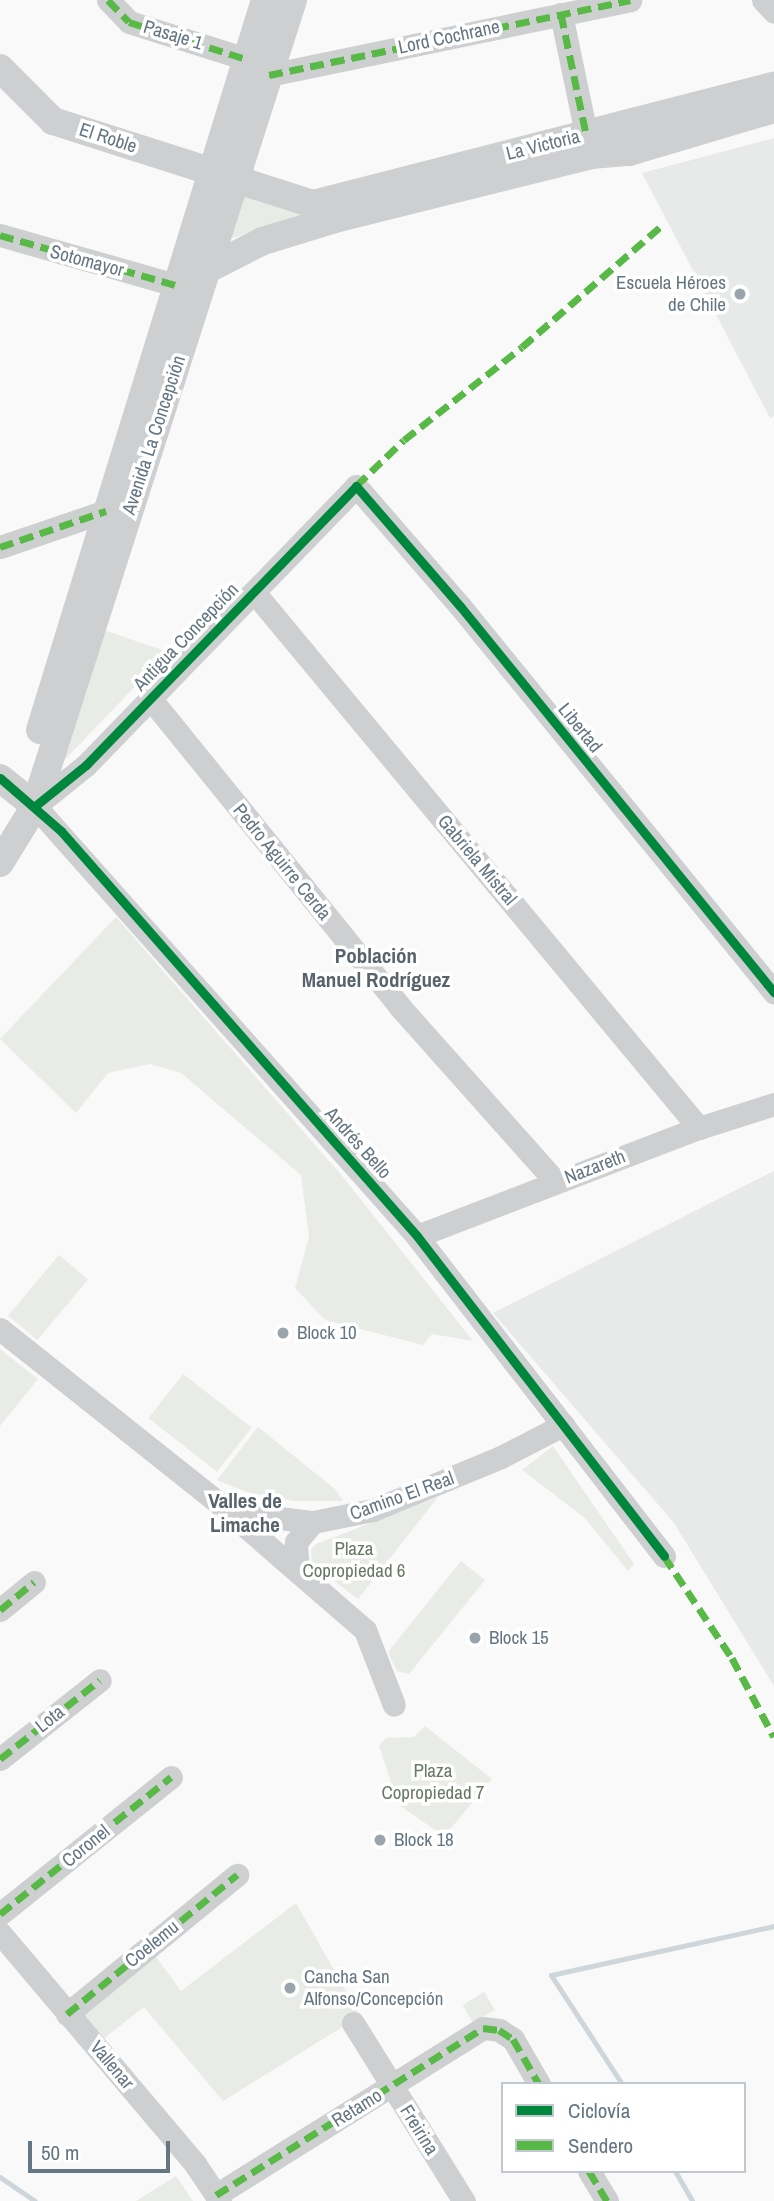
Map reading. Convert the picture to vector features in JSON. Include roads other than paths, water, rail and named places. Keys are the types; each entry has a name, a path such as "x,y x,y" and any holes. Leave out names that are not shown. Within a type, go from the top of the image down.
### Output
{"street":[{"name":"Pasaje 1","path":"108,0 129,22 246,59"},
{"name":"Avenida La Concepción","path":"0,834 18,794 206,270 222,174 246,59 265,0"},
{"name":"Avenida La Concepción","path":"0,863 18,794 175,285 222,174 269,75 293,0"},
{"name":"Lord Cochrane","path":"269,75 630,0"},
{"path":"561,13 586,134"},
{"name":"El Roble","path":"0,68 53,121 222,174"},
{"name":"La Victoria","path":"206,270 324,211 586,134 774,86"},
{"name":"La Victoria","path":"324,211 591,155 629,152 774,109"},
{"path":"222,174 324,211"},
{"name":"Sotomayor","path":"0,235 175,285"},
{"name":"Antigua Concepción","path":"18,794 86,765 356,486"},
{"name":"Libertad","path":"356,486 460,606 774,993"},
{"path":"0,547 106,511"},
{"name":"Gabriela Mistral","path":"254,592 699,1128"},
{"name":"Pedro Aguirre Cerda","path":"150,698 400,1007 556,1182"},
{"name":"Andrés Bello","path":"18,794 417,1236 664,1556"},
{"name":"Nazareth","path":"417,1236 699,1128 774,1104"},
{"name":"Camino El Real","path":"0,1329 221,1505 313,1522 393,1503 563,1426"},
{"path":"221,1505 365,1630 394,1705"},
{"path":"298,1572 296,1542 313,1522"},
{"path":"0,1609 34,1582"},
{"name":"Lota","path":"0,1759 100,1680"},
{"name":"Coronel","path":"0,1914 172,1777"},
{"name":"Coelemu","path":"67,2014 237,1875"},
{"name":"Vallenar","path":"0,1933 177,2143 218,2198"},
{"name":"Freirina","path":"352,2023 464,2201"},
{"name":"Retamo","path":"218,2198 483,2028 499,2030 513,2039 537,2082"},
{"path":"590,2173 607,2201"}],"waterway":[{"path":"621,2082 551,1975 774,1926"},
{"path":"676,2173 692,2201"},
{"path":"0,2177 35,2201"}],"place":[{"name":"Escuela Héroes de Chile","path":"740,294"},
{"name":"Block 10","path":"283,1333"},
{"name":"Block 15","path":"475,1638"},
{"name":"Block 18","path":"380,1840"},
{"name":"Cancha San Alfonso/Concepción","path":"290,1988"}],"district":[{"name":"Población Manuel Rodríguez","path":"376,968"},
{"name":"Valles de Limache","path":"245,1513"}],"park label":[{"name":"Plaza Copropiedad 6","path":"354,1560"},
{"name":"Plaza Copropiedad 7","path":"433,1782"}]}
